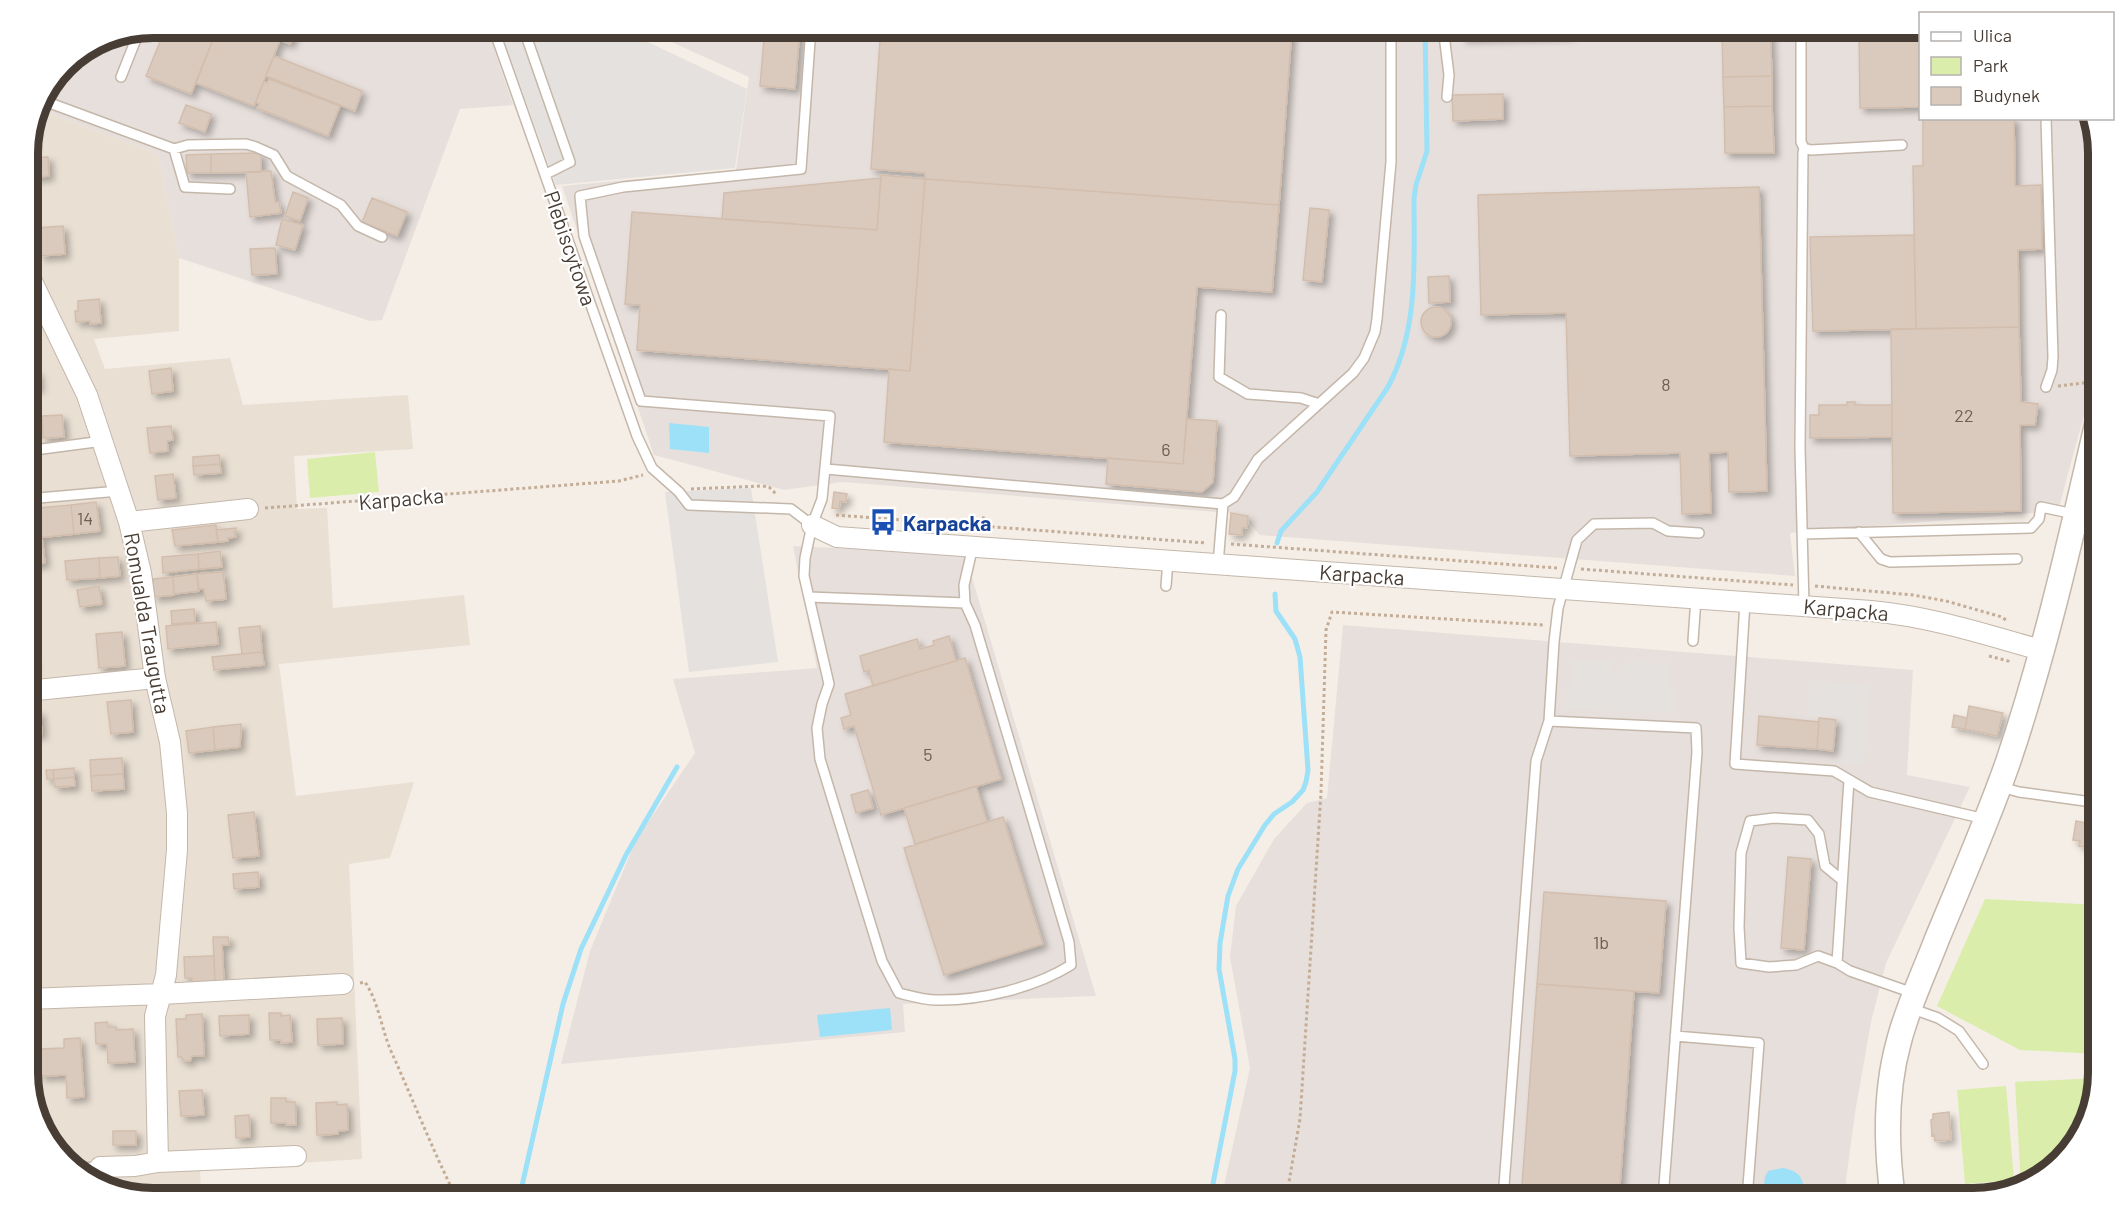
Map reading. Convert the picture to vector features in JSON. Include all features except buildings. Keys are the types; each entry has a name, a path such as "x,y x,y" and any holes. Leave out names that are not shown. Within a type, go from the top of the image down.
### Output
{"street":[{"name":"Romualda Traugutta","path":"38,294 82,385 104,441 129,522 141,573 155,678 170,742 177,813 177,850 165,975 155,1016 158,1162"},
{"path":"1892,1188 1889,1162 1891,1089 1899,1042 1913,1001 1987,819 2028,700 2088,461"},
{"path":"129,522 248,509"},
{"name":"Karpacka","path":"812,525 837,537 1881,612 1925,618 2042,650"},
{"path":"38,690 155,678"},
{"path":"38,999 343,984"},
{"path":"100,1167 296,1156"}],"lane":[{"path":"121,78 136,38"},
{"name":"Plebiscytowa","path":"497,38 637,436 652,468"},
{"path":"527,38 570,162 546,174"},
{"path":"810,38 801,169 622,187 580,196 584,236 641,401 830,416 822,498 812,525 805,558 804,576 829,684 817,728 820,759 882,961 899,993 934,1000 984,997 1054,975 1071,965 1069,942 978,637 965,603 964,585 973,546"},
{"path":"826,469 1223,504 1234,497 1258,459 1353,373 1364,358 1376,332 1391,162 1391,38"},
{"path":"1444,38 1449,75 1447,97"},
{"path":"1802,38 1801,142 1804,148 1800,447 1804,606"},
{"path":"49,103 174,149 188,145 246,144 256,147 274,155 287,176 341,205 358,226 382,237"},
{"path":"2046,120 2053,357 2052,370 2046,387"},
{"path":"1804,148 1811,150 1902,145"},
{"path":"174,149 185,188 230,189"},
{"path":"1221,315 1219,377 1248,394 1301,398 1319,404"},
{"path":"38,450 104,441"},
{"name":"Karpacka","path":"652,468 679,492 689,505 791,509 812,525"},
{"path":"38,498 119,491"},
{"path":"1218,564 1223,504"},
{"path":"1803,534 2031,528 2039,519 2042,507 2075,514"},
{"path":"1504,1188 1536,761 1549,721 1555,625 1577,540 1594,524 1653,523 1668,531 1699,533"},
{"path":"1859,532 1881,560 1890,562 2017,559"},
{"path":"1166,586 1168,560"},
{"path":"809,597 965,603"},
{"path":"1693,640 1695,598"},
{"path":"1745,602 1735,764 1834,771 1870,792 1987,819"},
{"path":"1549,721 1696,728 1697,752 1664,1188"},
{"path":"1837,963 1849,780"},
{"path":"1999,786 2019,792 2088,801"},
{"path":"1842,880 1825,866 1819,834 1808,820 1774,818 1750,821 1741,852 1739,927 1742,963 1769,967 1796,965 1818,956 1837,963 1913,1001 1959,1031 1983,1064"},
{"path":"1675,1036 1759,1043 1748,1188"},
{"path":"87,1168 100,1167"}],"path":[{"path":"2046,387 2088,382"},
{"name":"Karpacka","path":"248,509 619,481 641,476 652,468"},
{"path":"679,492 691,489 769,487"},
{"path":"1288,1188 1300,1119 1321,793 1326,630 1332,612 1530,626 1555,625"},
{"path":"1985,654 2008,661"},
{"path":"343,984 365,982 374,996 391,1050 452,1188"}],"shaded area":[{"path":"138,38 491,38 513,105 460,109 382,320 370,321 179,258 158,154 45,112 49,102 61,83 83,61 109,46"},
{"path":"503,38 639,38 747,89 735,168 556,185"},
{"path":"662,38 1919,38 1919,120 2083,120 2088,145 2088,400 2058,511 1790,533 1795,576 1260,535 1241,514 842,482 784,490 654,455 562,186 736,170 749,77"},
{"path":"45,112 158,154 179,258 179,331 94,339 105,369 230,358 243,405 408,395 413,449 294,456 297,509 327,508 333,608 464,595 470,645 279,664 296,796 414,782 390,858 349,864 362,1159 200,1169 201,1188 138,1188 123,1185 95,1173 71,1155 61,1143 46,1117 38,1088 38,138"},
{"path":"751,488 778,662 689,672 665,492"},
{"path":"793,546 965,554 1096,996 903,1004 905,1032 561,1064 590,951 636,840 695,753 673,679 817,668"},
{"path":"1343,625 1913,670 1907,775 1970,787 1886,963 1871,1022 1855,1113 1846,1180 1848,1188 1223,1188 1250,1068 1230,957 1236,906 1274,839 1307,803 1327,798"},
{"path":"1572,660 1611,661 1611,674 1622,674 1623,662 1670,663 1669,689 1676,689 1675,714 1566,709 1567,685 1571,685"},
{"path":"1810,680 1870,685 1864,765 1837,763 1840,718 1807,715"}],"green space":[{"path":"375,452 379,492 310,498 307,459"},
{"path":"1985,899 2088,904 2088,1053 2020,1050 1937,1006"},
{"path":"2088,1078 2085,1103 2065,1143 2043,1165 2021,1178 2015,1082"},
{"path":"2006,1086 2014,1180 1965,1184 1957,1090"}],"water":[{"path":"669,423 709,427 709,453 670,449"},
{"path":"890,1008 892,1030 820,1037 817,1015"},
{"path":"1783,1168 1795,1172 1801,1178 1804,1188 1764,1188 1768,1171"}],"waterway":[{"path":"1277,543 1281,531 1317,492 1388,387 1405,342 1413,295 1414,198 1427,151 1425,38"},
{"path":"1212,1188 1235,1071 1235,1059 1219,969 1220,943 1228,896 1238,869 1265,825 1274,814 1292,802 1303,790 1308,770 1300,657 1295,639 1276,611 1275,594"},
{"path":"521,1188 563,1004 581,949 626,855 677,767"}],"place":[{"name":"Karpacka","path":"883,522"}]}
